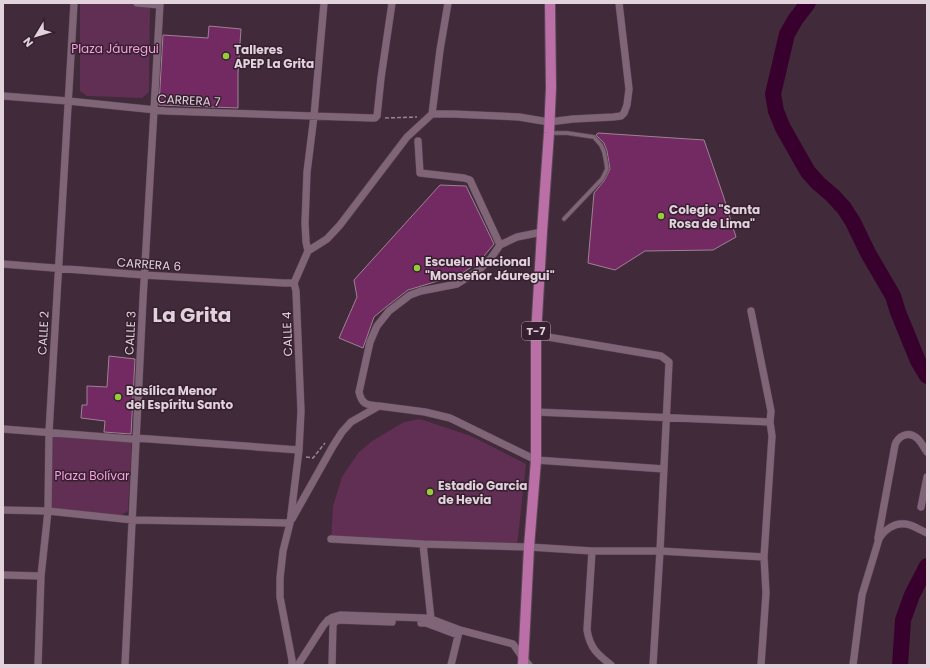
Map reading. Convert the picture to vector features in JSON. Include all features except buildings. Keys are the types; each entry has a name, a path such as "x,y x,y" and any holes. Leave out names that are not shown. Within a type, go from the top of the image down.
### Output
{"main road":[{"name":"T-7","path":"525,663 529,547 536,460 536,335 551,88 550,3"}],"street":[{"name":"CALLE 2","path":"38,665 41,576 48,511 49,432 74,3"},
{"path":"137,3 160,4"},
{"path":"308,251 306,242 306,185 324,3"},
{"path":"375,118 377,116 392,3"},
{"path":"431,116 448,3"},
{"path":"294,283 308,251 327,239 340,225 406,138 431,116 453,114 519,117 549,122 621,116 627,105 629,89 619,3"},
{"name":"CALLE 3","path":"125,665 144,275 160,4"},
{"name":"CARRERA 7","path":"3,96 154,110 375,118"},
{"path":"418,141 420,173 470,180 500,245"},
{"path":"542,232 517,237 500,245 491,258 479,270 457,284 421,291 410,295 390,311 377,326 370,342 359,392 362,400 365,404 425,412 450,418 536,460 664,469"},
{"name":"CARRERA 6","path":"3,264 144,275 294,283"},
{"name":"CALLE 4","path":"292,665 280,597 280,578 283,551 290,523 299,450 301,411 296,291 294,283"},
{"path":"751,311 771,411 770,422 772,436 764,557 766,593 762,665"},
{"path":"536,335 661,356 669,362 653,665"},
{"path":"3,510 48,511 133,520 290,523 342,432 359,416 379,406"},
{"path":"536,412 770,422"},
{"path":"3,429 132,440 136,438 299,450"},
{"path":"853,665 862,595 878,541 893,453 897,440 906,435 916,437 927,452"},
{"path":"921,507 927,477"},
{"path":"878,541 884,532 889,528 898,525 907,524 927,533"},
{"path":"331,539 592,551 660,551 764,557"},
{"path":"424,544 431,619"},
{"path":"592,551 586,630 588,639 595,652 611,665"},
{"path":"3,575 41,576"},
{"path":"298,665 328,620 340,615 431,619 459,632"},
{"path":"332,665 333,624 338,620 426,623 513,644 525,663"},
{"path":"451,665 459,632"}],"lane":[{"path":"549,133 567,133 594,137 601,145 606,162 607,169 602,179 564,219"}],"path":[{"path":"375,118 431,116"}],"green space":[{"name":"Plaza Jáuregui","path":"80,3 150,4 149,92 142,98 87,96 80,91"},
{"name":"Estadio Garcia de Hevia","path":"420,419 471,436 526,464 517,546 331,539 333,506 342,477 358,453 372,441 404,422"},
{"name":"Plaza Bolívar","path":"53,433 132,439 128,511 120,516 54,510 50,505"}],"waterway":[{"path":"808,3 795,20 787,34 773,94 776,111 783,128 808,172 844,208 853,222 868,253 893,296 918,361 927,376"},
{"path":"900,665 903,620 912,595 927,566"}],"place":[{"name":"Talleres APEP La Grita","path":"226,56"},
{"name":"Colegio \"Santa Rosa de Lima\"","path":"661,216"},
{"name":"Escuela Nacional \"Monseñor Jáuregui\"","path":"417,268"},
{"name":"Basílica Menor del Espíritu Santo","path":"118,397"},
{"name":"Estadio Garcia de Hevia","path":"430,492"}],"district":[{"name":"La Grita","path":"192,315"}]}
